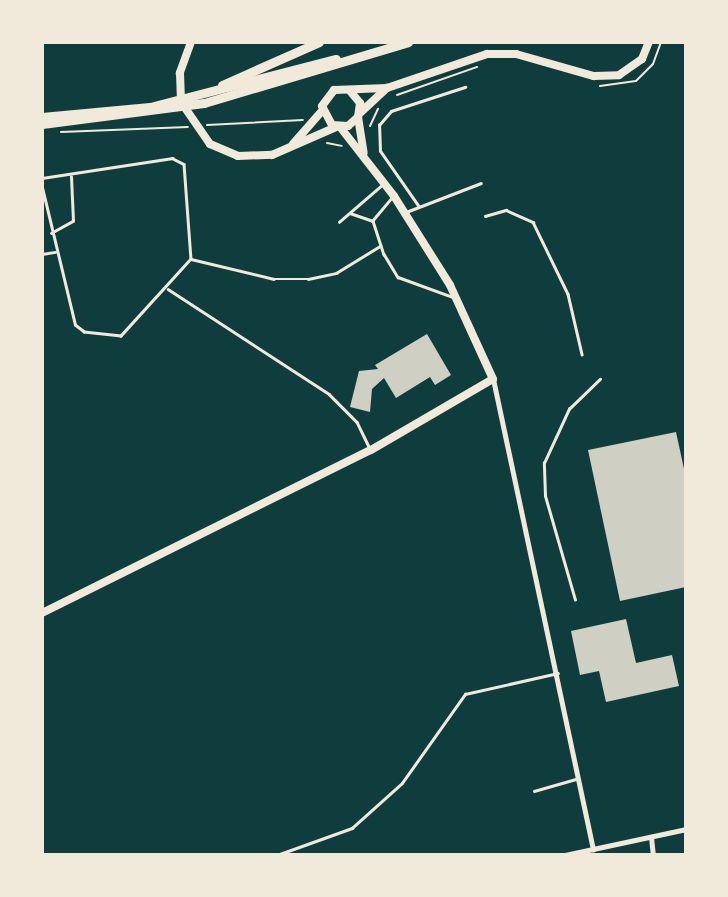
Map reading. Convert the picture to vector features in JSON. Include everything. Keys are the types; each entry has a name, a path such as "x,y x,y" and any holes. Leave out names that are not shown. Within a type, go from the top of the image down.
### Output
{"main road":[{"path":"191,42 180,73 188,120 224,151 253,157 289,149 359,115 387,88"},
{"path":"209,92 255,66 319,42"},
{"path":"42,117 149,107 391,42"},
{"path":"42,124 204,103 408,42"},
{"path":"289,149 323,111 330,93 387,88 487,54 516,54 594,76 619,75 642,59 649,42"},
{"path":"350,91 359,115 364,153"},
{"path":"42,613 371,450 493,379 456,298 405,213 364,153 323,111"}],"street":[{"path":"493,379 558,673 593,849"},
{"path":"565,855 686,829"},
{"path":"651,837 653,855"}],"lane":[{"path":"419,207 380,151 379,125 391,111 466,87"},
{"path":"42,178 71,177 179,159 187,177 191,259 167,289 121,336 84,332 68,310 42,188"},
{"path":"50,233 74,221 71,177"},
{"path":"339,222 385,183"},
{"path":"405,213 481,183"},
{"path":"373,221 394,196"},
{"path":"485,216 506,210 533,222 568,294 582,354"},
{"path":"349,213 373,221"},
{"path":"373,221 380,246 398,276 456,298"},
{"path":"191,259 274,279 308,279 336,273 380,246"},
{"path":"42,254 55,251"},
{"path":"167,289 330,394 357,422 371,450"},
{"path":"575,600 545,496 544,463 569,409 600,379"},
{"path":"277,855 352,828 402,783 465,694 558,673"},
{"path":"534,791 579,778"}],"building":[{"path":"427,334 451,375 435,385 430,377 396,398 384,378 372,389 370,412 350,407 359,371 378,369 375,365"},
{"path":"676,432 686,478 686,587 620,601 588,450"},
{"path":"626,619 636,663 672,655 679,686 606,702 599,671 580,675 571,631"}]}
